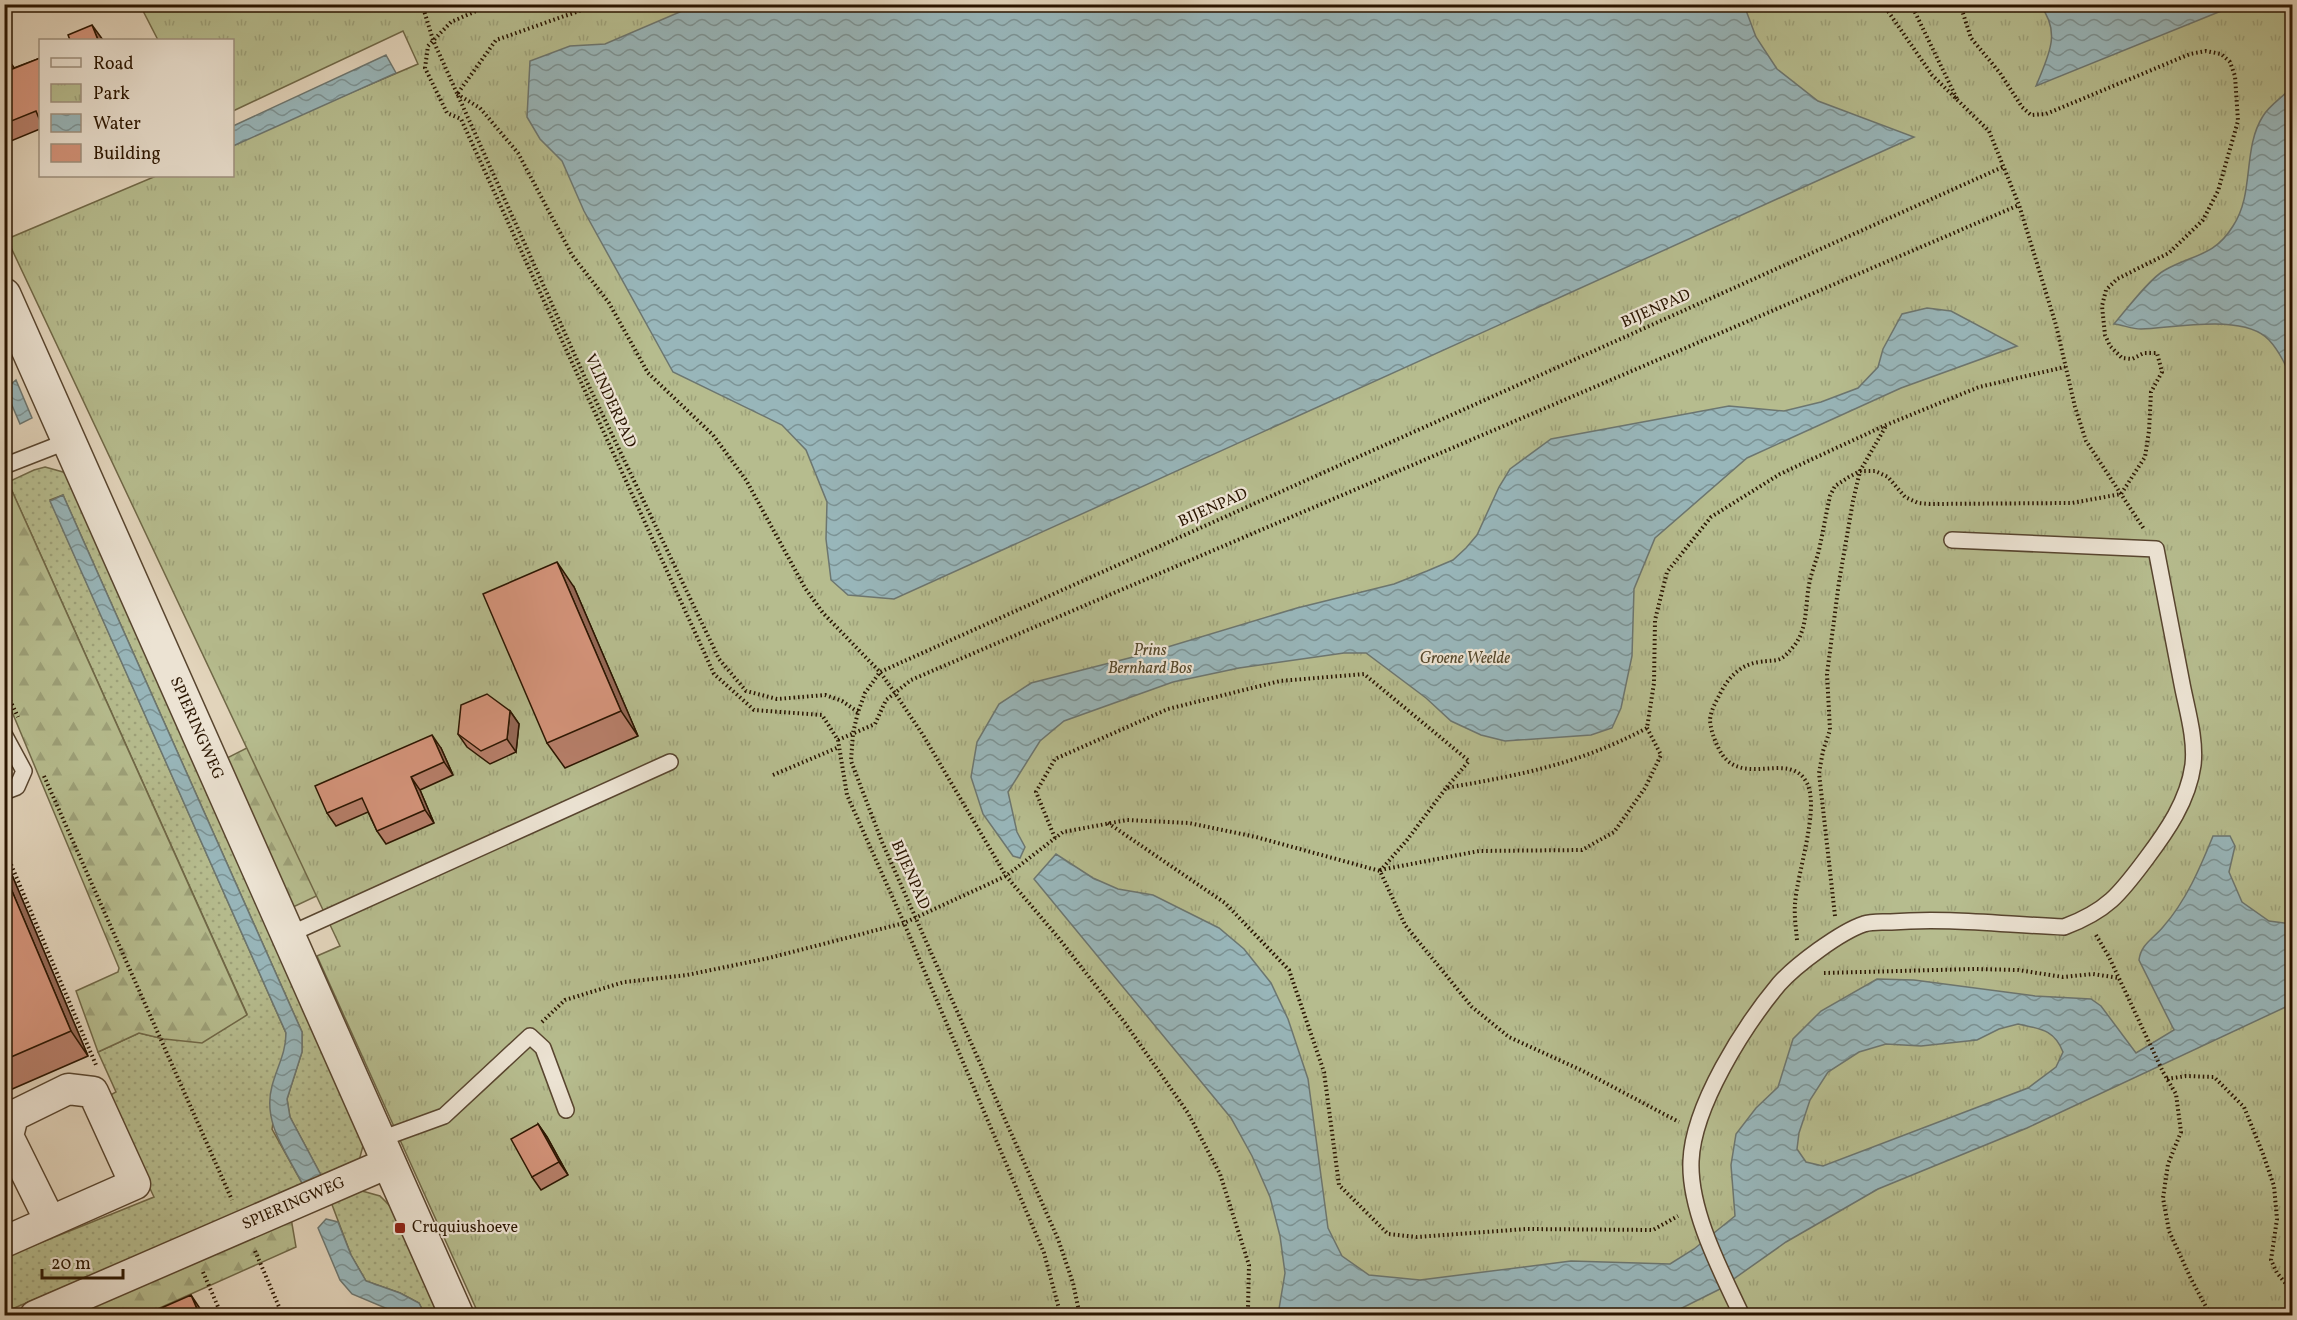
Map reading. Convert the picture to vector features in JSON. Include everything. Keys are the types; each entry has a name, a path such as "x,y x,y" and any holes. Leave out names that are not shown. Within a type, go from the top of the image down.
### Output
{"street":[{"name":"SPIERINGWEG","path":"4,295 457,1316"},
{"path":"4,1242 135,1184 93,1092 68,1089 13,1116 8,1136 50,1221"},
{"name":"SPIERINGWEG","path":"35,1316 244,1226 383,1151"}],"lane":[{"path":"4,466 68,441"},
{"path":"1742,1316 1706,1234 1693,1189 1690,1161 1696,1131 1707,1099 1720,1073 1753,1020 1780,983 1804,962 1849,930 1867,923 1910,920 2064,927 2086,919 2107,906 2124,888 2160,840 2178,810 2188,787 2193,764 2191,731 2156,549 1952,540"},
{"path":"4,734 24,771 17,787 4,792"},
{"path":"288,935 670,762"},
{"path":"383,1151 444,1116 530,1036 543,1048 566,1110"}],"path":[{"path":"386,4 394,8 400,4"},
{"name":"VLINDERPAD","path":"422,4 433,40 586,380 719,659 746,691 777,699 825,695 843,701 858,712"},
{"path":"492,4 451,22 428,46 425,68 447,112 460,119 714,674 754,710 822,715 838,740 847,795 1044,1253 1062,1316"},
{"path":"599,4 496,40 457,94 480,108 518,153 572,255 609,303 648,373 713,435 746,480 805,588 823,613 880,672 895,693 923,735 1006,876 1057,936 1118,1015 1188,1113 1220,1174 1249,1265 1248,1309 1243,1316"},
{"path":"1883,4 1932,75 1989,131 2019,205 2056,325 2065,367 2086,441 2156,549"},
{"path":"1911,4 1959,102"},
{"path":"1960,4 1971,38 2000,74 2022,107 2031,115 2046,114 2198,52 2221,54 2230,62 2235,76 2238,121 2218,191 2203,220 2169,253 2117,279 2106,290 2102,306 2105,335 2110,346 2122,358 2132,359 2144,353 2157,353 2162,372 2151,392 2150,431 2145,457 2121,494 2072,503 1917,503 1905,497 1888,477 1875,471 1860,471 1835,486 1830,496 1809,586 1808,608 1803,630 1796,644 1775,662 1758,662 1741,668 1726,682 1714,705 1710,719 1722,756 1730,764 1748,770 1783,767 1797,772 1806,780 1811,792 1795,905 1798,948 1804,962 1819,972 1974,969 2018,970 2063,977 2093,974 2120,978"},
{"name":"BIJENPAD","path":"1080,1316 1073,1283 1058,1239 916,919 862,793 851,761 853,734 858,712 865,693 880,672 2005,166"},
{"path":"838,740 875,723 886,700 911,681 2019,205"},
{"path":"530,1036 539,1024 565,1000 624,982 687,975 769,958 916,919 1006,876 1063,832 1108,823 1127,820 1189,823 1256,837 1380,870 1479,851 1582,850 1614,832 1645,788 1661,755 1647,728 1654,682 1655,620 1667,572 1711,517 1780,474 1886,425 1979,387 2065,367"},
{"path":"1838,939 1818,773 1830,730 1827,674 1839,582 1860,471 1886,425"},
{"path":"1054,838 1036,792 1055,759 1168,709 1280,681 1364,674 1469,761 1407,840 1380,870"},
{"path":"4,688 19,720"},
{"path":"1446,788 1551,768 1611,747 1647,728"},
{"path":"773,775 839,747"},
{"path":"43,774 283,1316"},
{"path":"1108,823 1225,903 1289,970 1324,1072 1339,1185 1388,1234 1417,1237 1526,1229 1653,1230 1697,1205"},
{"path":"4,848 104,1082 93,1092"},
{"path":"1380,870 1405,925 1472,1007 1509,1037 1583,1071 1696,1131"},
{"path":"2086,919 2120,978 2163,1072 2176,1094 2181,1132 2168,1164 2163,1198 2169,1231 2211,1316"},
{"path":"2167,1079 2186,1076 2214,1077 2244,1107 2274,1186 2277,1219 2271,1260 2277,1273 2292,1292"},
{"path":"193,1248 222,1316"}],"green space":[{"name":"Groene Weelde","path":"140,5 2292,5 2292,1315 479,1315 317,956 340,946 7,239 154,177 234,177 234,143 418,64 403,31 234,111 234,39 157,39"},
{"path":"45,467 63,472 75,481 365,1138 359,1161 322,1177 290,1117 287,1099 302,1052 302,1032 63,495 50,500 286,1033 286,1049 272,1129 303,1185 5,1312 5,1257 154,1197 107,1097 116,1092 98,1052 139,1033 164,1039 247,1014 8,482"},
{"path":"8,482 247,1015 202,1043 164,1039 139,1033 98,1052 76,991 118,972 119,968 5,695 4,483"},
{"path":"362,690 342,884 291,908 225,759"},
{"path":"362,1191 380,1196 393,1209 444,1315 425,1315 419,1303 400,1293 366,1281 351,1255 331,1202 346,1194"},
{"path":"291,1218 296,1247 144,1315 63,1316"}],"water":[{"path":"696,5 1744,5 1756,37 1777,69 1818,101 1914,137 894,599 848,595 831,580 826,539 827,502 806,450 782,425 673,372 584,211 562,161 540,139 527,117 530,61 570,46 605,44"},
{"path":"2040,5 2236,5 2036,86 2048,55 2052,35 2047,15"},
{"path":"386,55 396,73 234,146 234,126"},
{"path":"2289,90 2292,97 2292,380 2280,354 2269,340 2258,332 2243,327 2208,324 2141,329 2114,324 2159,274 2211,249 2226,236 2240,213 2244,200 2250,157 2257,129 2266,112"},
{"path":"1927,308 1951,311 2017,346 1901,388 1747,458 1655,538 1634,589 1632,656 1621,708 1612,728 1591,735 1505,741 1481,735 1451,721 1426,698 1366,653 1344,653 1239,668 1173,682 1064,721 1040,741 1008,792 1017,832 1025,847 1020,858 1013,856 983,814 971,777 977,742 999,704 1031,683 1141,655 1297,608 1394,584 1427,571 1453,560 1466,548 1477,535 1510,469 1551,439 1729,406 1784,411 1821,402 1858,388 1878,367 1883,349 1902,314"},
{"path":"16,380 32,418 20,424 5,389"},
{"path":"63,495 302,1032 302,1052 287,1099 290,1117 322,1177 303,1185 278,1137 270,1113 272,1086 283,1054 286,1033 50,501"},
{"path":"2213,836 2230,836 2235,846 2229,872 2242,902 2269,921 2292,924 2292,1004 2027,1128 1878,1189 1786,1242 1718,1290 1668,1315 1278,1315 1285,1273 1280,1236 1270,1197 1252,1156 1231,1118 1034,879 1056,854 1093,878 1118,889 1153,895 1219,928 1244,949 1271,983 1288,1019 1308,1079 1328,1228 1342,1256 1369,1275 1420,1280 1571,1261 1670,1264 1694,1249 1735,1216 1731,1165 1736,1134 1756,1108 1778,1087 1793,1039 1821,1011 1877,979 1914,980 2035,996 2091,999 2101,1006 2136,1053 2174,1030 2139,960 2140,954 2179,906 2192,884","holes":["2018,1024 2051,1034 2063,1052 2056,1067 2028,1088 1823,1166 1806,1162 1797,1149 1799,1133 1810,1100 1828,1072 1859,1052 1886,1044 1921,1046 1977,1040 1999,1029"]},
{"path":"326,1219 338,1222 351,1255 366,1281 400,1293 419,1303 425,1315 402,1315 352,1294 340,1280 318,1228"}],"building":[{"path":"92,25 98,39 70,39 68,35"},
{"path":"4,55 10,70 39,58 39,118 36,111 4,124"},
{"path":"557,562 621,711 547,743 483,594"},
{"path":"487,694 510,711 507,739 481,751 458,734 461,705"},
{"path":"432,735 444,762 411,777 425,810 377,831 362,798 327,813 315,786"},
{"path":"4,872 71,1031 4,1060"},
{"path":"538,1124 559,1162 532,1177 511,1139"},
{"path":"191,1295 200,1316 143,1316"}],"place":[{"name":"Cruquiushoeve","path":"400,1228"}],"park label":[{"name":"Prins Bernhard Bos","path":"1150,660"}]}
